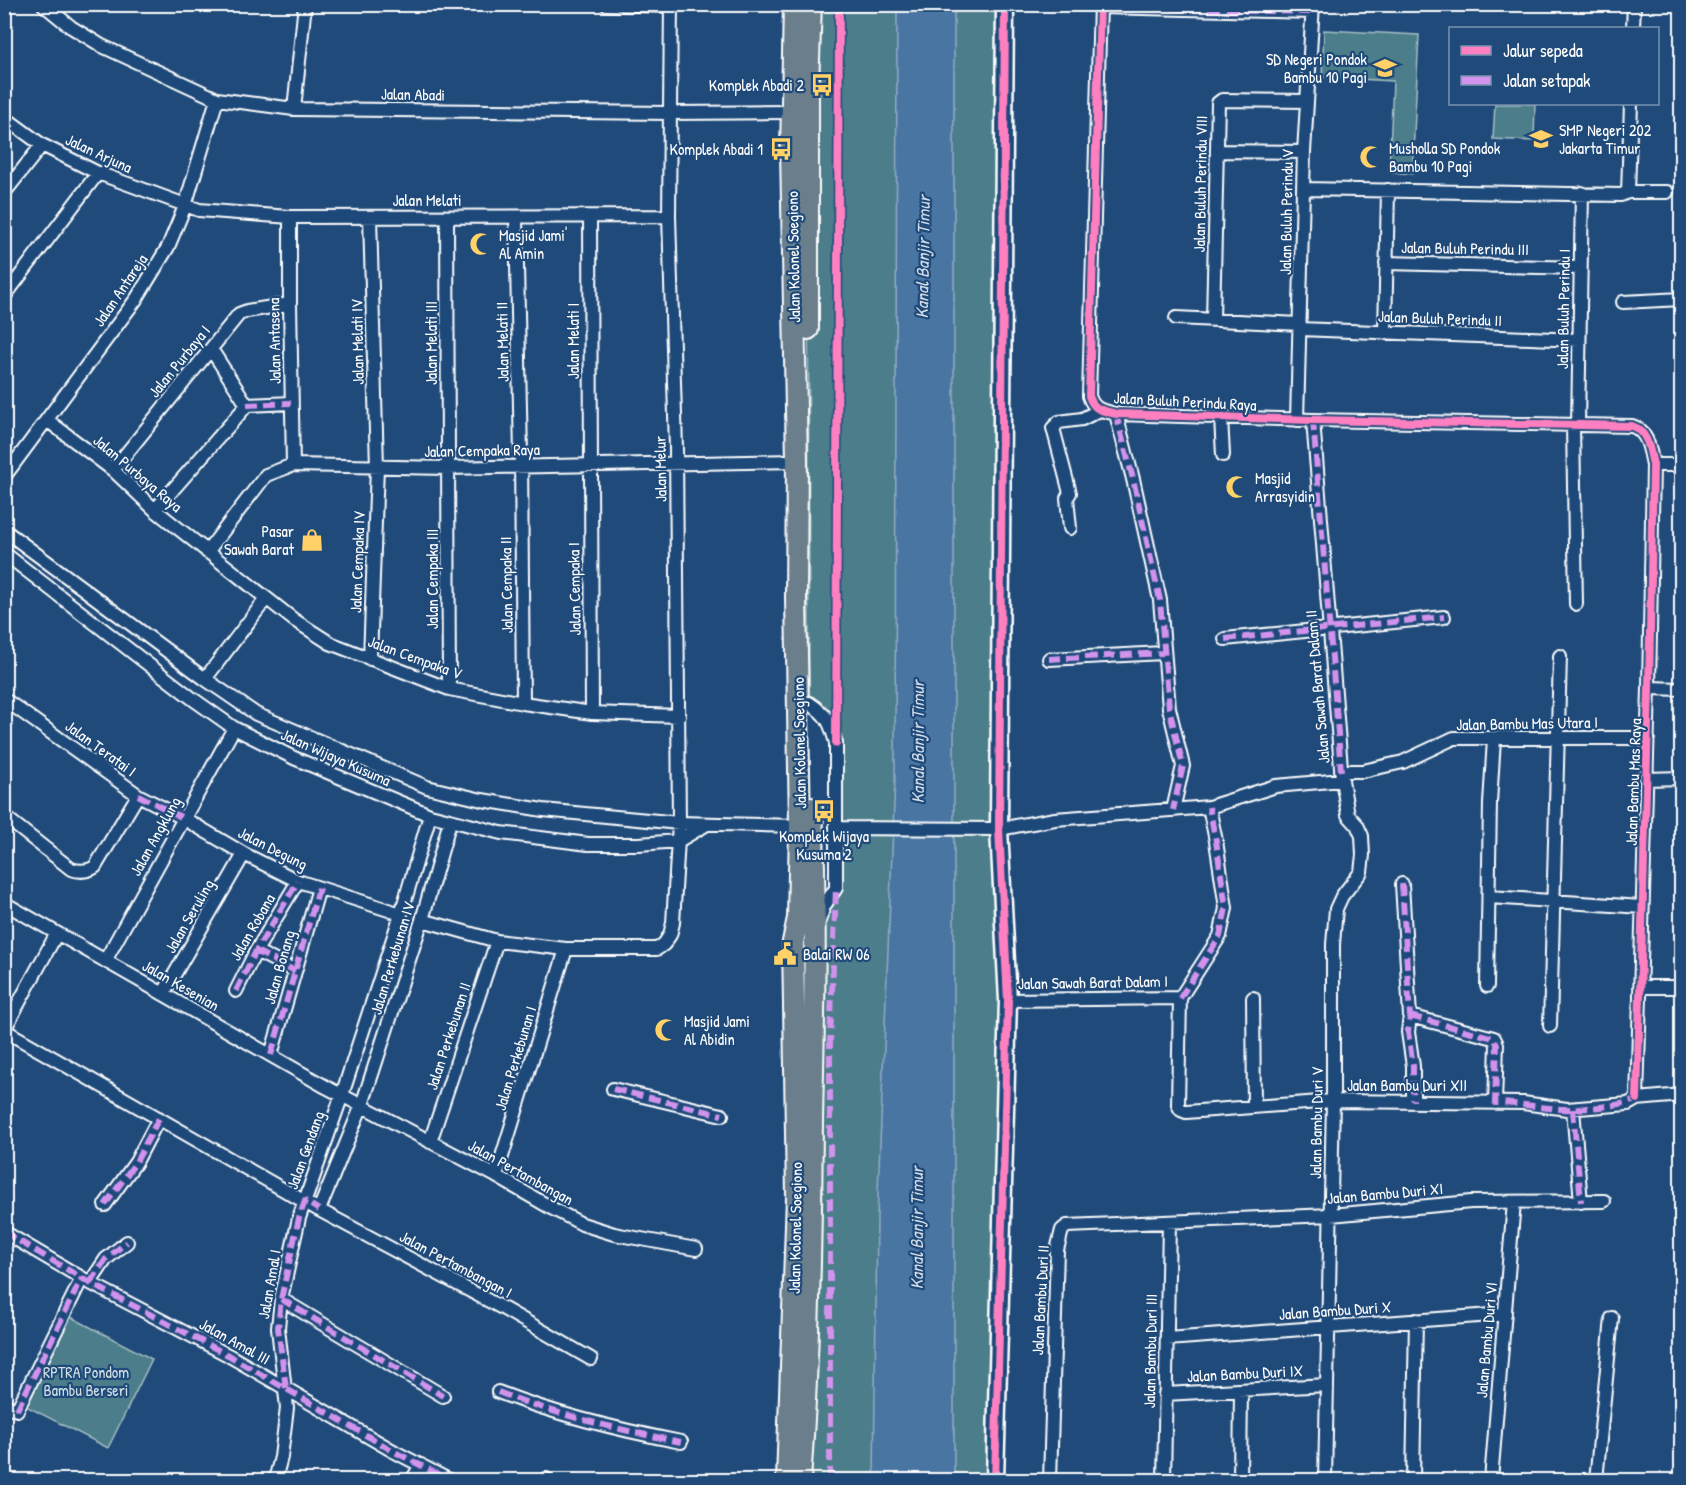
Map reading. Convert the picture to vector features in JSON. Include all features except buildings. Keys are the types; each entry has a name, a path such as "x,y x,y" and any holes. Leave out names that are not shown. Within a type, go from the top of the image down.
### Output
{"main road":[{"name":"Jalan Kolonel Soegiono","path":"794,4 799,112 809,703 815,872 810,1246 800,1480"},
{"name":"Jalan Kolonel Soegiono","path":"787,1480 797,1196 793,942 798,918 800,826 796,597 799,112 811,4"}],"street":[{"name":"Jalan Abadi","path":"43,4 71,27 102,46 217,99 294,109 670,114 799,112"},
{"path":"294,109 305,4"},
{"path":"606,4 670,5"},
{"path":"996,1480 1008,1000 999,829 1005,4"},
{"path":"1633,27 1634,4"},
{"name":"Jalan Melur","path":"422,920 497,941 566,949 657,950 670,934 673,923 679,823 679,716 676,464 669,216 670,5"},
{"path":"1100,6 1313,8"},
{"name":"Jalan Buluh Perindu Raya","path":"1100,6 1089,396 1092,405 1100,410 1116,414 1637,428 1647,442 1653,465"},
{"name":"Jalan Buluh Perindu V","path":"1298,420 1304,152 1313,8"},
{"name":"Jalan Antareja","path":"4,477 137,298 168,247 185,206 217,99"},
{"name":"Jalan Buluh Perindu VIII","path":"1213,320 1219,100 1306,100"},
{"path":"1628,192 1631,105"},
{"name":"Jalan Arjuna","path":"4,117 42,145 98,173 185,206"},
{"path":"4,193 42,145"},
{"path":"1218,150 1304,152"},
{"path":"4,297 98,173"},
{"path":"1304,189 1621,195 1628,192 1667,192"},
{"path":"1385,333 1388,190"},
{"name":"Jalan Buluh Perindu I","path":"1576,604 1575,425 1582,193"},
{"name":"Jalan Melati","path":"185,206 199,210 290,217 669,216"},
{"name":"Jalan Antasena","path":"290,217 293,465"},
{"name":"Jalan Melati IV","path":"370,217 377,467"},
{"name":"Jalan Melati III","path":"447,217 448,468"},
{"name":"Jalan Melati II","path":"516,217 521,467"},
{"name":"Jalan Melati I","path":"590,217 590,466"},
{"name":"Jalan Buluh Perindu III","path":"1386,263 1580,268"},
{"path":"1623,302 1682,299"},
{"name":"Jalan Purbaya I","path":"113,470 239,314 290,304"},
{"name":"Jalan Buluh Perindu II","path":"1176,318 1385,333 1579,340"},
{"path":"211,349 247,405"},
{"path":"155,510 247,405 291,403"},
{"path":"1070,528 1067,498 1070,493 1053,428 1059,422 1082,419 1100,410"},
{"path":"842,828 999,829 1055,819 1173,810 1183,766 1169,708 1160,600 1116,414"},
{"path":"1221,417 1223,455"},
{"name":"Jalan Purbaya Raya","path":"47,420 113,470 155,510 207,552"},
{"name":"Jalan Sawah Barat Dalam II","path":"1173,810 1209,807 1276,786 1341,775 1313,420"},
{"name":"Jalan Cempaka Raya","path":"207,552 266,475 293,465 448,468 797,461"},
{"path":"1653,465 1682,465"},
{"name":"Jalan Bambu Mas Raya","path":"1637,1099 1648,738 1653,465"},
{"name":"Jalan Cempaka I","path":"590,466 592,713"},
{"name":"Jalan Cempaka IV","path":"370,659 377,467"},
{"name":"Jalan Cempaka II","path":"521,467 523,703"},
{"name":"Jalan Cempaka III","path":"448,468 449,689"},
{"name":"Jalan Wijaya Kusuma","path":"4,530 208,682 256,714 427,788 543,810 679,823 800,826"},
{"name":"Jalan Cempaka V","path":"207,552 294,620 330,643 449,689 592,713 679,716"},
{"name":"Jalan Wijaya Kusuma","path":"4,554 234,728 294,759 430,815 501,833 588,844 678,841 707,824"},
{"path":"200,704 208,682 266,599"},
{"path":"1225,639 1444,617"},
{"path":"1049,659 1163,653"},
{"path":"1550,1026 1560,656"},
{"path":"1649,688 1682,689"},
{"name":"Jalan Teratai I","path":"4,699 138,795 95,867 86,871 71,868 4,816"},
{"path":"809,703 825,713 831,724 836,743 842,828 836,888 824,906 815,931"},
{"name":"Jalan Angklung","path":"105,961 234,728"},
{"name":"Jalan Bambu Mas Utara I","path":"1341,775 1403,762 1454,738 1648,738"},
{"path":"1487,986 1494,739"},
{"name":"Jalan Bambu Duri V","path":"1325,1480 1333,1101 1333,944 1336,909 1342,896 1361,872 1363,855 1362,836 1358,825 1348,815 1341,775"},
{"path":"1646,779 1682,778"},
{"name":"Jalan Degung","path":"138,795 298,881 401,914"},
{"path":"1179,998 1220,936 1226,908 1209,807"},
{"name":"Jalan Gendang","path":"4,1030 305,1202 401,914 430,815"},
{"name":"Jalan Perkebunan IV","path":"363,1106 422,920 450,821"},
{"name":"Jalan Seruling","path":"163,994 244,854"},
{"name":"Jalan Robana","path":"236,991 256,951 298,881"},
{"path":"1402,884 1413,1101"},
{"name":"Jalan Bonang","path":"271,1056 319,888"},
{"path":"1489,897 1642,907"},
{"name":"Jalan Kesenian","path":"4,903 342,1095"},
{"path":"4,1030 57,933"},
{"name":"Jalan Perkebunan II","path":"430,1142 497,941"},
{"name":"Jalan Perkebunan I","path":"496,1176 566,949"},
{"path":"256,951 295,971"},
{"path":"1640,987 1682,987"},
{"name":"Jalan Sawah Barat Dalam I","path":"1008,1000 1179,998 1178,1105"},
{"path":"1253,998 1254,1107"},
{"path":"1410,1016 1494,1038 1497,1044 1495,1103"},
{"path":"613,1089 722,1115"},
{"name":"Jalan Pertambangan","path":"342,1095 582,1224 614,1234 696,1249"},
{"name":"Jalan Bambu Duri XII","path":"1178,1105 1186,1112 1333,1101 1523,1103 1573,1109 1628,1104 1637,1099 1682,1095"},
{"name":"Jalan Gendang","path":"319,1210 363,1106"},
{"path":"1573,1109 1581,1202"},
{"path":"105,1205 136,1162 159,1118"},
{"name":"Jalan Bambu Duri XI","path":"1169,1223 1331,1215 1471,1202 1604,1201"},
{"name":"Jalan Pertambangan I","path":"305,1202 504,1308 591,1359"},
{"name":"Jalan Amal I","path":"275,1480 282,1447 286,1408 286,1388 278,1328 281,1302 299,1218 305,1202"},
{"name":"Jalan Bambu Duri VI","path":"1491,1480 1514,1202"},
{"name":"Jalan Bambu Duri III","path":"1164,1480 1169,1223"},
{"name":"Jalan Bambu Duri II","path":"1050,1480 1057,1250 1062,1230 1074,1225 1169,1223"},
{"name":"Jalan Amal III","path":"4,1232 86,1280 228,1355 449,1480"},
{"path":"4,1406 17,1410 86,1280 127,1242"},
{"path":"281,1302 443,1396"},
{"name":"Jalan Bambu Duri X","path":"1167,1340 1505,1314"},
{"path":"1596,1480 1612,1318"},
{"path":"1413,1480 1416,1320"},
{"name":"Jalan Bambu Duri IX","path":"1166,1395 1327,1385"},
{"path":"1240,1480 1241,1389"},
{"path":"498,1392 616,1429 681,1442"},
{"path":"412,1480 421,1465"}],"green space":[{"path":"811,5 839,5 838,466 841,5 1005,5 999,829 1008,1000 995,1480 800,1480 815,931 836,888 836,743 809,703 808,86"},
{"path":"1324,30 1419,35 1412,174 1389,172 1393,81 1322,77"},
{"path":"1495,105 1535,105 1534,141 1493,139"},
{"name":"RPTRA Pondom Bambu Berseri","path":"65,1314 152,1359 108,1448 20,1403"}],"water":[{"name":"Kanal Banjir Timur","path":"897,5 954,5 954,1480 874,1480 877,1217 895,780"}],"marked path":[{"path":"1100,7 1312,12"},
{"path":"247,405 291,403"},
{"path":"1116,414 1160,600 1169,708 1183,766 1173,810"},
{"path":"1313,420 1341,771"},
{"path":"1225,639 1444,617"},
{"path":"1049,659 1163,653"},
{"path":"138,795 183,818"},
{"path":"1180,998 1220,936 1226,908 1209,807"},
{"path":"236,991 256,951 298,881"},
{"path":"1402,884 1413,1101"},
{"path":"271,1055 319,888"},
{"path":"830,1480 830,1042 836,888"},
{"path":"256,951 295,971"},
{"path":"1410,1016 1494,1038 1497,1044 1495,1103 1570,1109 1614,1105 1637,1099"},
{"path":"613,1089 722,1115"},
{"path":"1573,1109 1581,1202"},
{"path":"105,1205 136,1162 159,1118"},
{"path":"286,1388 278,1328 281,1299 305,1201 319,1210"},
{"path":"4,1232 90,1283 228,1355 395,1452 449,1480"},
{"path":"90,1283 106,1259 127,1242"},
{"path":"17,1410 82,1278"},
{"path":"281,1299 443,1396"},
{"path":"498,1392 588,1421 681,1442"}],"cycle path":[{"path":"836,743 839,4"},
{"path":"995,1480 1008,1000 999,829 1005,4"},
{"path":"1100,4 1089,396 1093,405 1103,411 1116,414 1632,426 1642,432 1645,437 1653,465 1637,1099"}],"place":[{"name":"SD Negeri Pondok Bambu 10 Pagi","path":"1385,68"},
{"name":"Komplek Abadi 2","path":"822,85"},
{"name":"SMP Negeri 202 Jakarta Timur","path":"1541,139"},
{"name":"Komplek Abadi 1","path":"781,149"},
{"name":"Musholla SD Pondok Bambu 10 Pagi","path":"1371,157"},
{"name":"Masjid Jami' Al Amin","path":"481,244"},
{"name":"Masjid Arrasyidin","path":"1237,487"},
{"name":"Pasar Sawah Barat","path":"312,540"},
{"name":"Komplek Wijaya Kusuma 2","path":"824,811"},
{"name":"Balai RW 06","path":"785,954"},
{"name":"Masjid Jami Al Abidin","path":"666,1030"}]}
